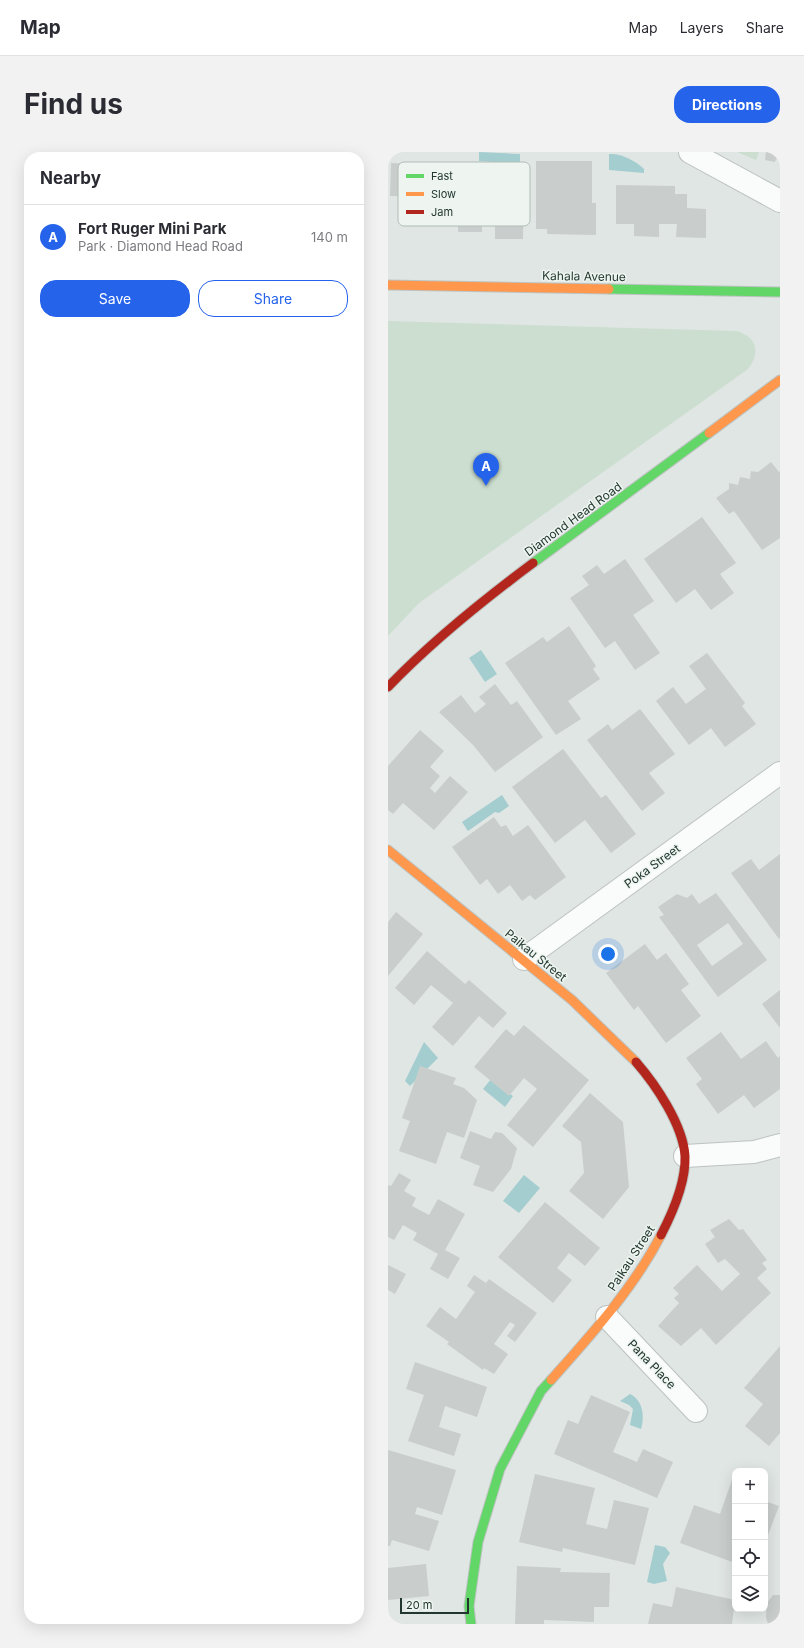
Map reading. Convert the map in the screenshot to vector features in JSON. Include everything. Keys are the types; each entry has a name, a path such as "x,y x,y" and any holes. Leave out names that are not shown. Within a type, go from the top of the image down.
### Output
{"street":[{"path":"690,152 780,201"},
{"name":"Kahala Avenue","path":"388,285 780,292"},
{"name":"Diamond Head Road","path":"388,687 449,628 494,592 780,380"},
{"name":"Poka Street","path":"524,959 780,773"},
{"name":"Paikau Street","path":"388,850 474,921 524,959 572,1000 637,1063 655,1086 667,1106 679,1131 685,1156 683,1176 668,1222 654,1249 607,1317 541,1391 500,1469 478,1542 469,1606 471,1624"},
{"path":"685,1156 754,1152 780,1145"},
{"name":"Pana Place","path":"607,1317 696,1411"}],"green space":[{"path":"737,152 759,152 756,160"},
{"path":"388,321 736,331 743,333 752,341 755,346 755,357 748,369 419,603 388,636"}],"water":[{"path":"479,152 520,154 520,162 479,161"},
{"path":"609,154 623,156 633,160 644,169 644,173 609,170"},
{"path":"481,650 497,674 485,682 469,658"},
{"path":"502,795 509,806 499,813 495,812 468,831 462,822"},
{"path":"424,1042 438,1058 410,1086 405,1081"},
{"path":"491,1079 513,1096 505,1107 483,1089"},
{"path":"524,1175 540,1188 519,1213 503,1201"},
{"path":"630,1394 638,1400 642,1409 643,1419 641,1429 630,1425 633,1409 629,1405 620,1401"},
{"path":"655,1545 665,1547 670,1553 663,1564 667,1581 654,1584 647,1582"}],"building":[{"path":"766,152 780,152 780,160 776,159 775,162 765,160"},
{"path":"536,161 592,161 592,203 596,203 596,235 547,234 547,229 536,229"},
{"path":"391,163 398,163 398,196 390,196"},
{"path":"616,185 675,186 675,194 687,194 687,208 706,209 706,238 676,237 677,224 659,224 659,237 634,236 634,224 616,224"},
{"path":"458,226 482,226 482,232 458,232"},
{"path":"495,226 523,226 523,239 495,239"},
{"path":"771,462 779,472 780,471 780,538 762,550 734,511 729,514 716,498 729,489 729,483 738,485 740,477 750,479 751,471 758,472"},
{"path":"702,517 736,563 720,574 734,593 711,610 695,589 676,603 644,559"},
{"path":"625,559 654,601 633,615 660,653 635,670 615,641 605,648 570,598 589,585 582,576 597,565 604,574"},
{"path":"569,626 596,666 593,669 600,679 568,701 581,719 556,735 505,663 543,637 547,642"},
{"path":"707,653 745,703 742,706 756,724 725,747 711,728 689,745 656,701 673,687 686,704 706,689 689,666"},
{"path":"495,684 511,705 517,701 543,737 495,772 473,745 439,712 461,695 475,713 486,704 479,697"},
{"path":"640,709 675,754 649,773 665,793 642,811 587,740 608,724 612,730"},
{"path":"420,730 444,751 430,767 440,776 430,788 435,793 450,776 468,792 434,830 403,803 393,814 388,810 388,766"},
{"path":"563,749 601,798 606,795 636,834 611,853 585,820 555,843 512,787"},
{"path":"494,817 501,827 506,825 513,836 528,825 566,877 535,900 530,895 522,901 510,885 498,894 487,879 480,885 452,847"},
{"path":"780,854 779,939 731,873 751,859 759,870"},
{"path":"716,893 767,960 718,997 659,917 664,915 658,907 677,894 687,898 692,894 699,904","holes":["728,923 743,944 712,966 697,945"]},
{"path":"396,912 423,934 388,976 388,922"},
{"path":"645,944 657,960 666,953 689,984 681,990 701,1016 666,1043 638,1006 634,1010 606,973"},
{"path":"427,951 465,984 469,980 507,1013 493,1028 479,1016 453,1046 432,1027 453,1003 431,985 414,1005 395,988"},
{"path":"780,990 780,1028 762,1004"},
{"path":"524,1025 589,1080 533,1147 507,1125 537,1089 524,1078 509,1096 474,1067 506,1029 514,1036"},
{"path":"721,1032 741,1059 766,1041 778,1058 780,1056 780,1089 754,1108 744,1095 718,1114 696,1084 702,1079 686,1058"},
{"path":"420,1066 456,1078 453,1084 464,1088 477,1100 464,1138 447,1132 436,1164 399,1151 410,1121 402,1118"},
{"path":"590,1093 623,1122 629,1187 603,1219 569,1191 584,1173 581,1142 562,1126"},
{"path":"470,1131 491,1139 495,1132 502,1133 517,1148 511,1169 493,1192 473,1185 480,1166 460,1158"},
{"path":"399,1173 411,1180 404,1191 416,1198 412,1206 429,1215 438,1199 465,1214 445,1250 460,1258 448,1279 430,1269 438,1254 413,1240 417,1233 403,1225 394,1240 388,1237 388,1185 391,1186"},
{"path":"545,1202 600,1248 585,1266 569,1253 557,1268 572,1280 553,1303 498,1257"},
{"path":"729,1219 739,1230 743,1229 767,1260 762,1263 767,1269 757,1278 771,1293 716,1345 701,1328 681,1346 658,1326 679,1303 674,1298 679,1294 673,1288 697,1265 722,1291 740,1274 725,1259 718,1263 705,1244 715,1237 710,1230"},
{"path":"388,1265 406,1274 395,1294 388,1290"},
{"path":"474,1275 486,1283 489,1279 537,1313 515,1342 507,1336 515,1325 510,1322 494,1344 508,1354 494,1374 484,1368 483,1370 447,1344 449,1342 426,1326 440,1307 456,1319 475,1292 467,1286"},
{"path":"780,1346 780,1433 769,1446 745,1426 763,1404 744,1388"},
{"path":"415,1362 487,1387 477,1417 445,1406 439,1427 461,1434 454,1456 408,1441 424,1395 406,1389"},
{"path":"591,1395 630,1412 613,1452 637,1462 643,1449 673,1462 657,1498 554,1454 568,1420 578,1424"},
{"path":"388,1450 456,1470 442,1515 417,1507 415,1514 439,1521 429,1551 392,1540 390,1546 388,1546"},
{"path":"535,1474 595,1488 586,1524 607,1529 614,1500 649,1508 635,1565 563,1548 562,1552 519,1542"},
{"path":"732,1480 732,1562 680,1543 694,1505 720,1514"},
{"path":"768,1502 779,1506 768,1535"},
{"path":"426,1564 429,1596 388,1600 388,1568"},
{"path":"517,1566 561,1568 560,1572 610,1573 609,1607 594,1607 594,1622 544,1620 544,1624 515,1624"},
{"path":"676,1587 732,1599 732,1612 734,1612 732,1624 648,1624 653,1603 672,1607"},
{"path":"773,1595 780,1595 780,1624 768,1624 766,1618 766,1612 768,1612 768,1602"}],"traffic: fast":[{"path":"609,289 780,292"},
{"path":"533,563 709,433"},
{"path":"471,1624 469,1606 478,1542 500,1469 541,1391 551,1380"}],"traffic: slow":[{"path":"388,285 609,289"},
{"path":"709,433 780,380"},
{"path":"388,850 572,1000 636,1062"},
{"path":"551,1380 596,1329 624,1293 638,1274 661,1235"}],"traffic: jam":[{"path":"388,687 458,622 533,563"},
{"path":"636,1062 652,1082 674,1119 683,1144 685,1156 685,1166 678,1197 661,1235"}],"place":[{"name":"Fort Ruger Mini Park","path":"486,486"}]}
